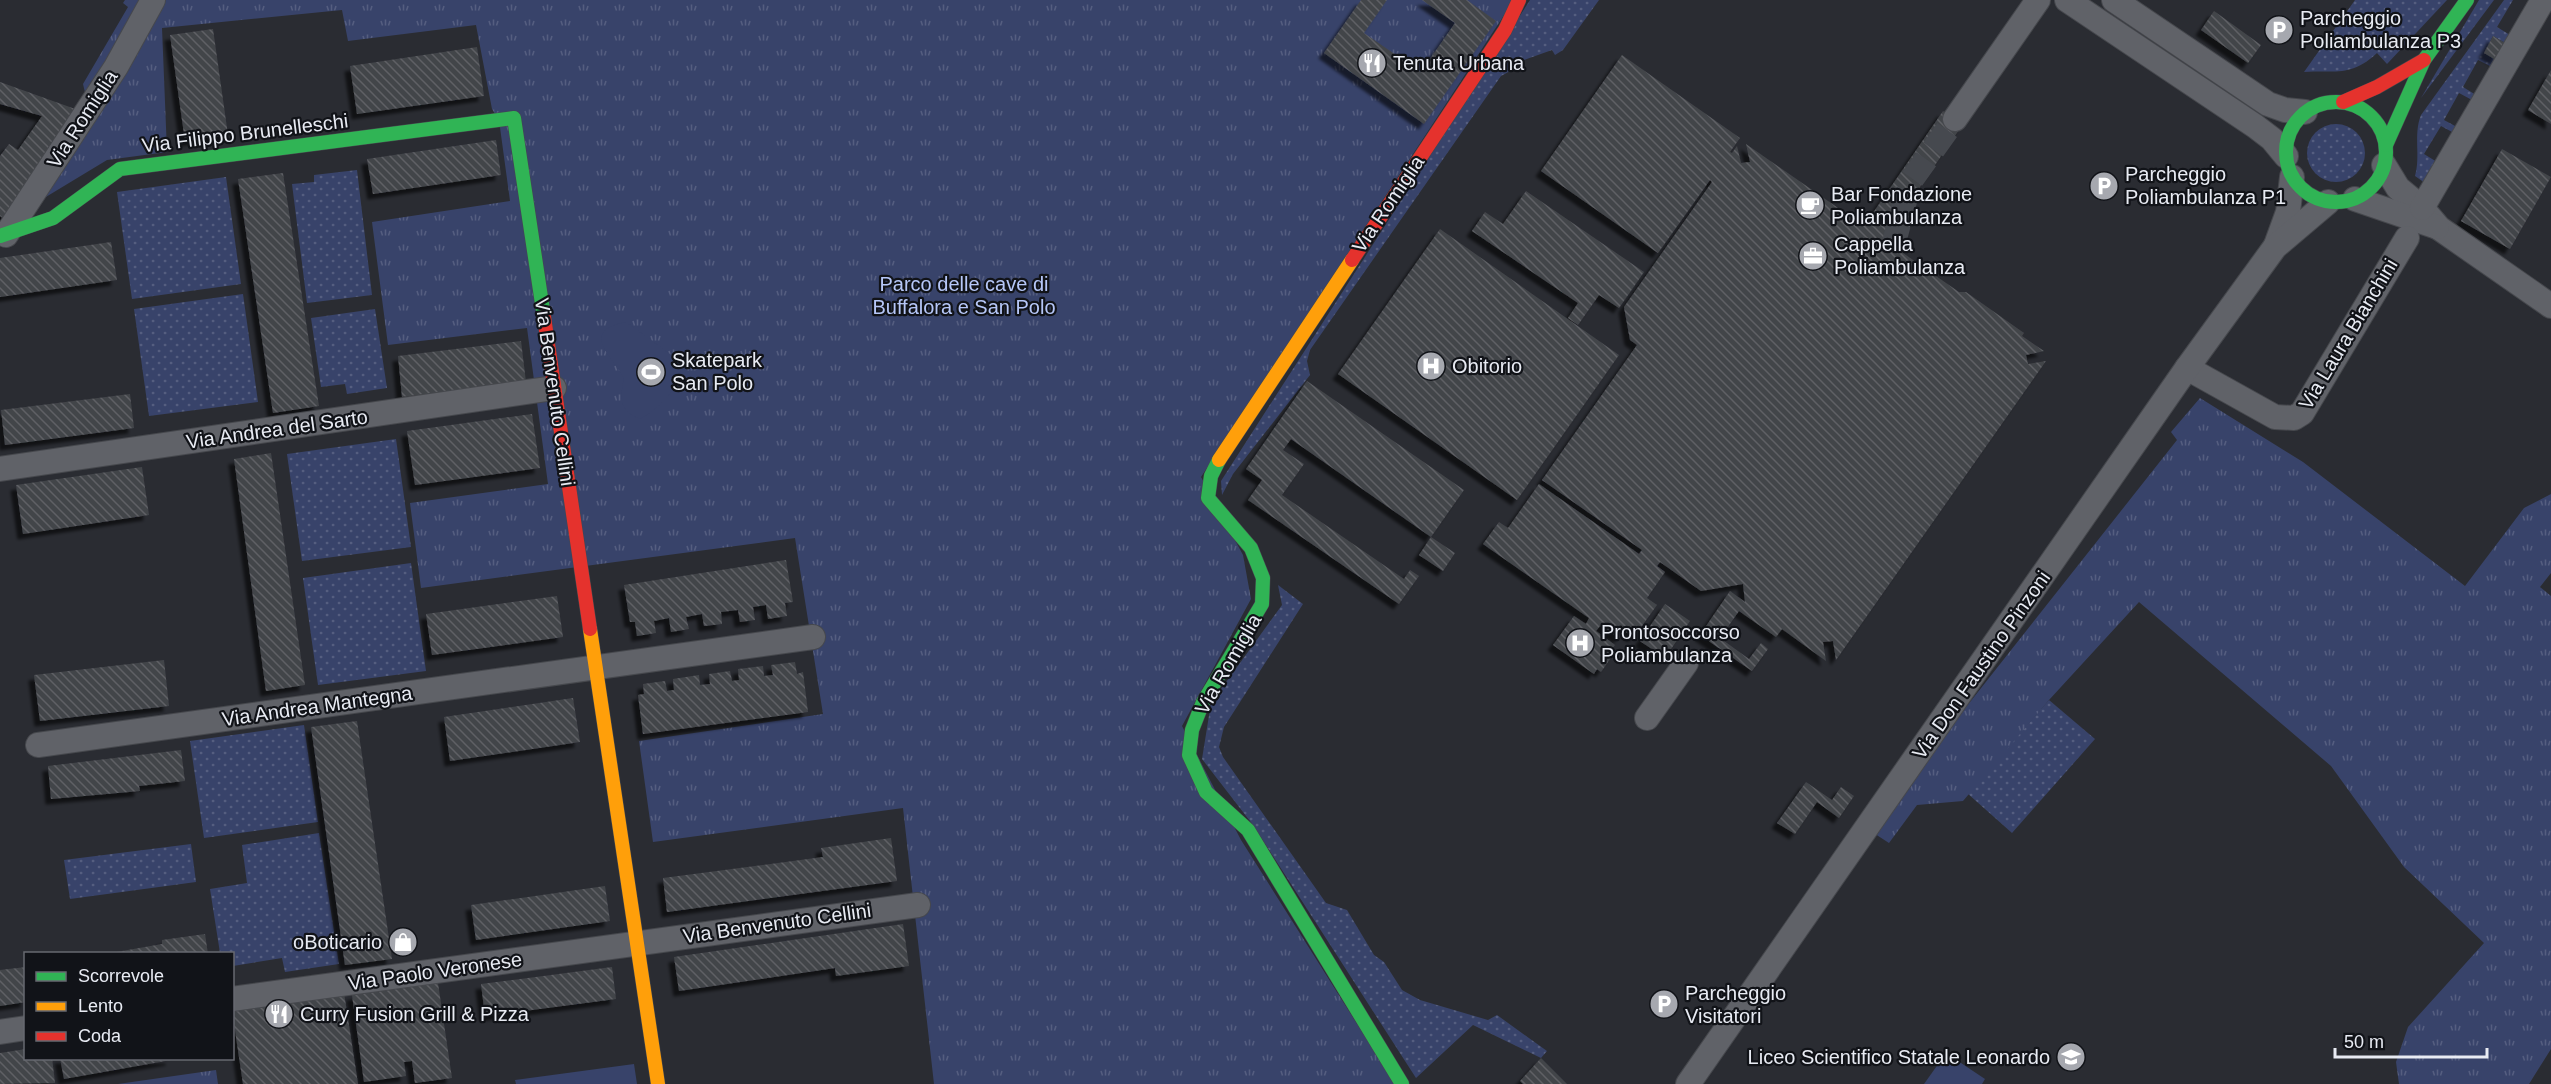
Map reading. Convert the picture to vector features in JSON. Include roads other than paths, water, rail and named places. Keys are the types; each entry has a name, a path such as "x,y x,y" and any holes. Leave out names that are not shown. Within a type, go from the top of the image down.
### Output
{"street":[{"name":"Via Romiglia","path":"3,235 116,67 153,0"},
{"name":"Via Romiglia","path":"1402,1084 1248,830 1206,792 1189,755 1192,730 1203,702 1262,604 1263,578 1251,548 1208,498 1209,487 1211,476 1224,450 1505,30 1519,0"},
{"path":"1955,119 2038,0"},
{"path":"2067,0 2272,139 2307,194 2328,202 2355,199 2439,228"},
{"path":"2114,0 2268,104 2285,111 2305,112 2323,104 2343,102 2377,87 2424,60"},
{"path":"2355,199 2373,185 2424,60 2467,0"},
{"path":"2422,208 2543,0"},
{"path":"2127,42 2134,34 2144,30 2160,31"},
{"path":"2343,102 2355,106 2371,117 2382,133 2385,155 2398,188 2422,208 2439,228 2551,306"},
{"path":"2289,166 2290,132 2305,112"},
{"name":"Via Filippo Brunelleschi","path":"3,235 53,218 120,169 514,118"},
{"name":"Via Benvenuto Cellini","path":"514,118 658,1084"},
{"name":"Via Don Faustino Pinzoni","path":"2275,247 2288,212 2289,166"},
{"name":"Via Don Faustino Pinzoni","path":"1688,1084 2187,368 2275,247 2328,202"},
{"name":"Via Laura Bianchini","path":"2187,368 2275,417 2294,418 2302,413 2406,238"},
{"name":"Via Andrea del Sarto","path":"0,469 554,388"},
{"path":"595,666 813,637"},
{"path":"1647,718 1686,663"},
{"name":"Via Andrea Mantegna","path":"38,746 595,666"},
{"name":"Via Benvenuto Cellini","path":"637,942 918,905"},
{"name":"Via Paolo Veronese","path":"234,999 637,942"},
{"path":"0,1032 24,1028"}],"tunnel":[{"path":"1896,248 1895,239 1910,182 1955,119"}],"place":[{"name":"Parcheggio Poliambulanza P3","path":"2279,30"},
{"name":"Tenuta Urbana","path":"1372,63"},
{"name":"Parcheggio Poliambulanza P1","path":"2104,186"},
{"name":"Bar Fondazione Poliambulanza","path":"1810,205"},
{"name":"Cappella Poliambulanza","path":"1813,256"},
{"name":"Obitorio","path":"1431,366"},
{"name":"Skatepark San Polo","path":"651,372"},
{"name":"Prontosoccorso Poliambulanza","path":"1580,643"},
{"name":"oBoticario","path":"403,942"},
{"name":"Parcheggio Visitatori","path":"1664,1004"},
{"name":"Curry Fusion Grill & Pizza","path":"279,1014"},
{"name":"Liceo Scientifico Statale Leonardo","path":"2071,1057"}],"park label":[{"name":"Parco delle cave di Buffalora e San Polo","path":"964,296"}]}
